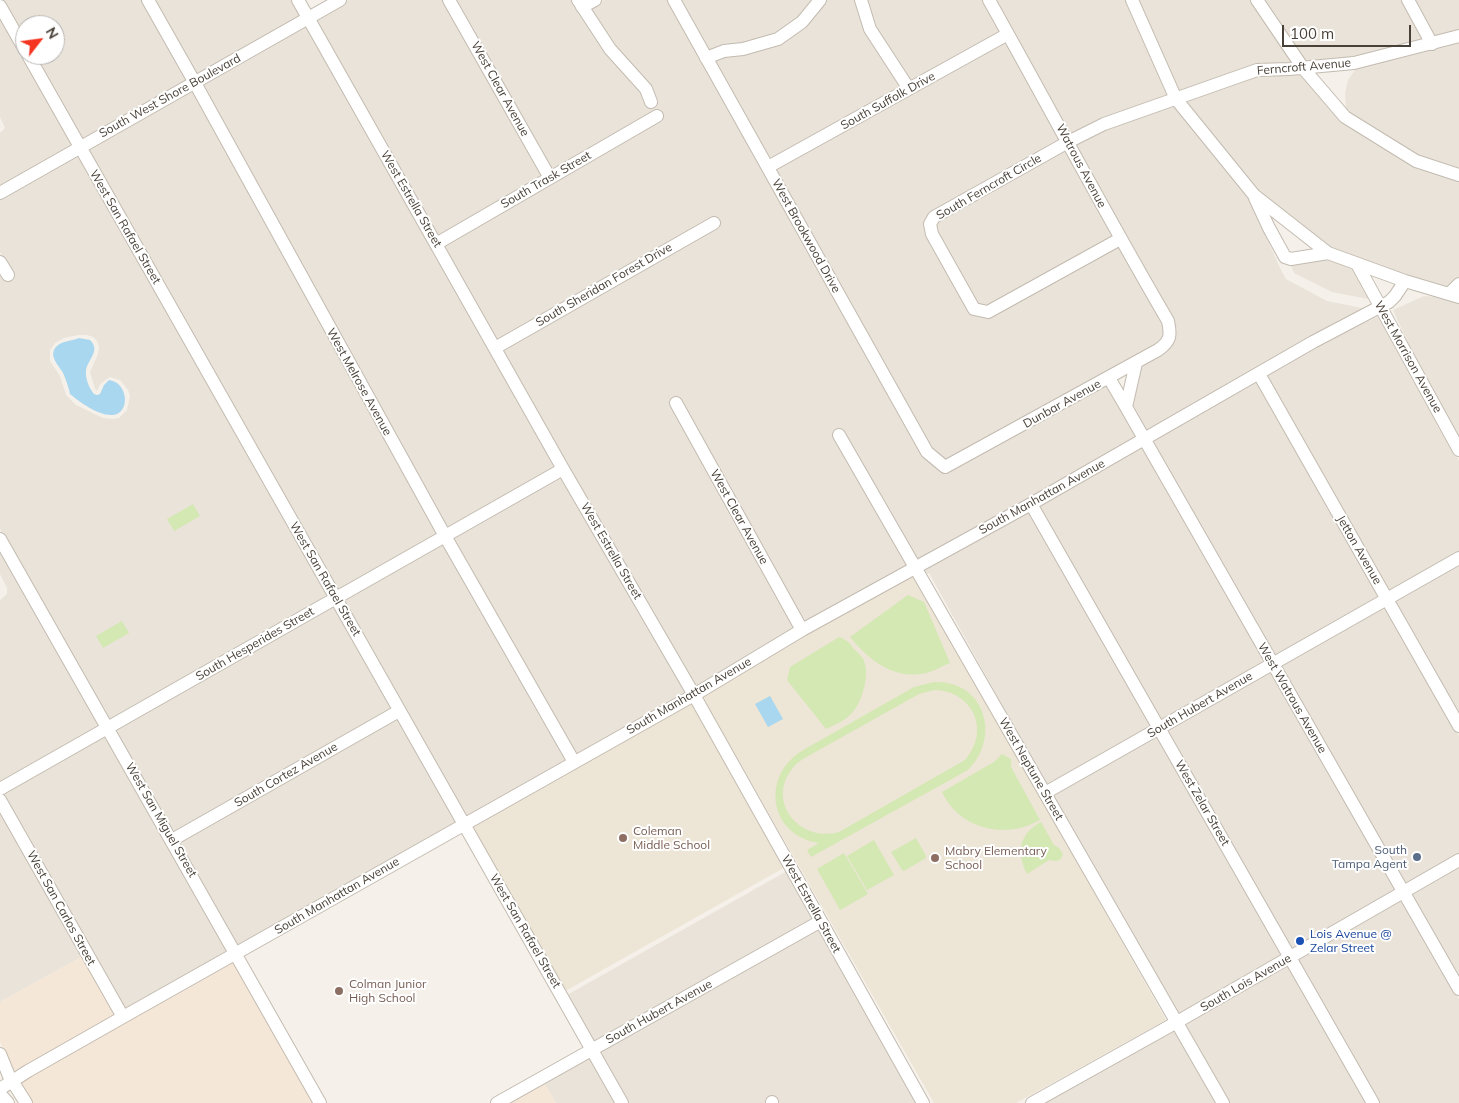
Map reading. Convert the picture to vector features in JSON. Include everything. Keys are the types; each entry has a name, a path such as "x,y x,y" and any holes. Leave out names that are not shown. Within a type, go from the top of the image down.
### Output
{"street":[{"name":"West Melrose Avenue","path":"148,0 445,536 574,762"},
{"name":"West Estrella Street","path":"298,0 563,470 694,695 923,1103"},
{"name":"South West Shore Boulevard","path":"0,193 340,0"},
{"name":"West Clear Avenue","path":"449,0 550,178"},
{"path":"595,0 580,4 610,49 646,89 651,102"},
{"name":"West Brookwood Drive","path":"674,0 927,452 946,467"},
{"path":"706,58 724,50 743,50 778,39 802,22 820,0"},
{"path":"861,0 870,29 909,89"},
{"name":"Watrous Avenue","path":"989,0 1120,239 1168,321 1171,332"},
{"path":"1132,0 1176,99 1254,195 1328,253 1405,282 1454,295 1459,284"},
{"path":"1257,0 1303,68 1345,117 1416,161 1459,175"},
{"path":"1408,0 1432,44"},
{"path":"0,6 15,32"},
{"name":"South Suffolk Drive","path":"768,168 1008,34"},
{"name":"Ferncroft Avenue","path":"1068,142 1104,124 1257,70 1354,63 1459,36"},
{"name":"West San Rafael Street","path":"34,65 622,1103"},
{"name":"South Trask Street","path":"436,244 657,116"},
{"name":"South Ferncroft Circle","path":"1068,142 934,217 930,224 932,234 974,309 988,312 1120,239"},
{"path":"1254,195 1284,257 1291,259 1328,253"},
{"name":"South Sheridan Forest Drive","path":"494,348 714,223"},
{"path":"0,262 8,275"},
{"name":"West Morrison Avenue","path":"1357,264 1459,450"},
{"name":"South Manhattan Avenue","path":"0,1089 7,1075 123,1017 694,695 802,630 1030,504 1314,342 1389,302 1405,282"},
{"name":"Dunbar Avenue","path":"946,467 1163,347 1171,332"},
{"path":"1126,407 1136,363"},
{"name":"Jetton Avenue","path":"1259,374 1459,726"},
{"name":"West Watrous Avenue","path":"1109,378 1459,989"},
{"name":"West Clear Avenue","path":"676,403 802,630"},
{"name":"West Neptune Street","path":"839,435 1223,1103"},
{"name":"South Hesperides Street","path":"0,789 563,470"},
{"name":"West Zelar Street","path":"1030,504 1373,1103"},
{"name":"West San Miguel Street","path":"0,539 320,1103"},
{"name":"South Hubert Avenue","path":"1045,793 1459,558"},
{"name":"South Cortez Avenue","path":"172,840 399,711"},
{"name":"West San Carlos Street","path":"0,800 123,1017"},
{"name":"South Lois Avenue","path":"1032,1103 1290,958 1459,860"},
{"name":"South Hubert Avenue","path":"497,1103 820,921"},
{"path":"0,1054 7,1075 26,1103"},
{"path":"0,1094 8,1103"},
{"path":"0,1098 2,1103"}],"shaded area":[{"path":"2,0 142,0 188,81 82,141 40,65 65,65 65,15 15,15 15,23"},
{"path":"153,0 292,0 302,17 197,76"},
{"path":"349,0 444,0 543,177 438,237 315,19"},
{"path":"455,0 572,0 642,92 649,108 657,104 651,87 614,46 589,8 604,0 669,0 943,473 1107,384 1138,438 918,561 841,428 833,434 909,566 805,624 678,396 669,401 796,629 696,688 501,350 720,224 715,216 497,342 443,245 663,117 659,109 552,172"},
{"path":"680,0 814,0 799,19 776,35 708,52"},
{"path":"826,0 854,0 858,4 902,87 770,161 713,60 725,55 768,47"},
{"path":"867,0 983,0 1001,32 911,83 875,27"},
{"path":"995,0 1126,0 1170,96 1070,136"},
{"path":"1138,0 1251,0 1295,64 1179,93"},
{"path":"1263,0 1402,0 1425,41 1356,58 1306,63"},
{"path":"1413,0 1459,0 1459,31 1435,38"},
{"path":"0,16 15,42 15,65 28,65 74,146 0,188 0,133 5,128 0,117"},
{"path":"306,24 557,468 447,530 201,84"},
{"path":"1005,40 1061,141 930,215 973,313 1118,246 1163,323 1166,333 1160,344 947,462 931,448 774,169"},
{"path":"1459,41 1459,170 1418,157 1346,110 1345,93 1348,80 1357,67 1430,50"},
{"path":"1301,73 1338,117 1459,180 1459,277 1449,288 1374,268 1330,248 1258,192 1184,101 1258,75"},
{"path":"192,89 438,535 338,592 87,148"},
{"path":"1173,105 1249,198 1286,279 1327,301 1372,310 1146,433 1131,406 1140,366 1176,335 1176,329 1074,144 1106,128"},
{"path":"1066,148 1114,238 988,307 978,305 937,233 935,225 938,220"},
{"path":"78,153 329,597 110,721 0,529 0,272 6,282 14,277 0,252 0,198","holes":["87,335 93,337 99,347 90,372 95,389 97,391 100,384 110,377 120,380 128,390 130,396 127,410 119,418 103,418 76,405 66,395 60,376 50,361 50,350 55,343 64,338"]},
{"path":"1327,258 1367,276 1378,301 1332,292 1294,273 1291,266"},
{"path":"1424,296 1447,298 1459,302 1459,440 1421,371 1393,310"},
{"path":"1384,314 1412,376 1459,461 1459,553 1389,593 1265,376 1315,346"},
{"path":"1257,381 1380,598 1275,657 1151,441"},
{"path":"1142,446 1266,662 1161,722 1037,505"},
{"path":"561,476 687,693 576,755 451,538"},
{"path":"1028,510 1152,727 1047,786 929,573 926,574 923,569"},
{"path":"442,543 567,760 466,817 342,599"},
{"path":"0,549 101,726 0,783 0,600 7,594 7,588 0,574"},
{"path":"1459,563 1459,716 1393,601"},
{"name":"Mabry Elementary School","path":"913,571 1166,1020 1016,1103 934,1103 702,696"},
{"path":"333,604 393,710 174,833 114,729"},
{"path":"1385,605 1459,736 1459,855 1406,886 1279,665"},
{"path":"1271,670 1397,891 1292,951 1165,730"},
{"name":"Coleman Middle School","path":"694,695 789,865 560,994 464,824"},
{"path":"397,717 457,822 238,946 178,841"},
{"path":"106,734 229,951 125,1010 2,793"},
{"path":"1157,735 1283,956 1179,1016 1052,794"},
{"path":"0,810 83,956 0,1002"},
{"path":"1459,865 1459,979 1410,894"},
{"path":"787,871 814,920 594,1043 567,995"},
{"path":"1402,898 1459,999 1459,1103 1379,1103 1296,959"},
{"path":"818,927 917,1103 778,1103 774,1096 765,1100 767,1103 628,1103 598,1051"},
{"path":"83,956 116,1015 16,1074 0,1042 0,1002"},
{"path":"234,960 315,1103 33,1103 20,1082"},
{"path":"1288,964 1367,1103 1229,1103 1184,1024"},
{"path":"1175,1029 1217,1103 1041,1103"},
{"path":"590,1057 616,1103 556,1103 544,1083"},
{"path":"544,1083 556,1103 506,1103"}],"green space":[{"path":"193,504 200,516 174,531 167,519"},
{"path":"908,595 924,602 950,663 924,673 899,673 880,665 850,637"},
{"path":"122,621 129,633 103,648 96,636"},
{"path":"839,637 848,642 864,661 866,667 865,681 859,702 852,713 844,720 826,729 787,680 790,667"},
{"path":"934,682 951,684 965,690 976,700 982,712 985,727 984,742 978,756 968,770 811,857 807,850 819,843 802,838 789,828 780,816 776,802 776,788 781,773 791,760 805,749 914,687","holes":["934,690 948,692 959,697 968,705 974,714 977,725 977,737 973,748 965,760 839,832 825,834 812,831 800,826 791,817 785,806 783,794 785,782 792,769 798,763 919,694"]},
{"path":"1002,754 1011,759 1011,767 1040,820 1012,829 998,830 984,827 960,815 950,805 942,792 994,762"},
{"path":"1041,822 1054,845 1063,854 1061,859 1056,861 1049,860 1027,874 1021,858 1022,844 1028,832"},
{"path":"916,838 926,858 904,871 891,852"},
{"path":"874,840 894,875 867,890 847,856"},
{"path":"844,853 868,894 840,910 817,869"}],"water":[{"path":"79,338 90,340 93,344 94,351 86,373 90,389 94,394 100,394 104,385 109,380 116,382 124,393 124,405 117,414 100,413 89,408 70,394 63,373 54,359 53,352 59,344"},
{"path":"770,696 783,719 768,727 755,704"}],"place":[{"name":"Coleman Middle School","path":"623,838"},
{"name":"South Tampa Agent","path":"1417,857"},
{"name":"Mabry Elementary School","path":"935,858"},
{"name":"Lois Avenue @ Zelar Street","path":"1300,941"},
{"name":"Colman Junior High School","path":"339,991"}]}
